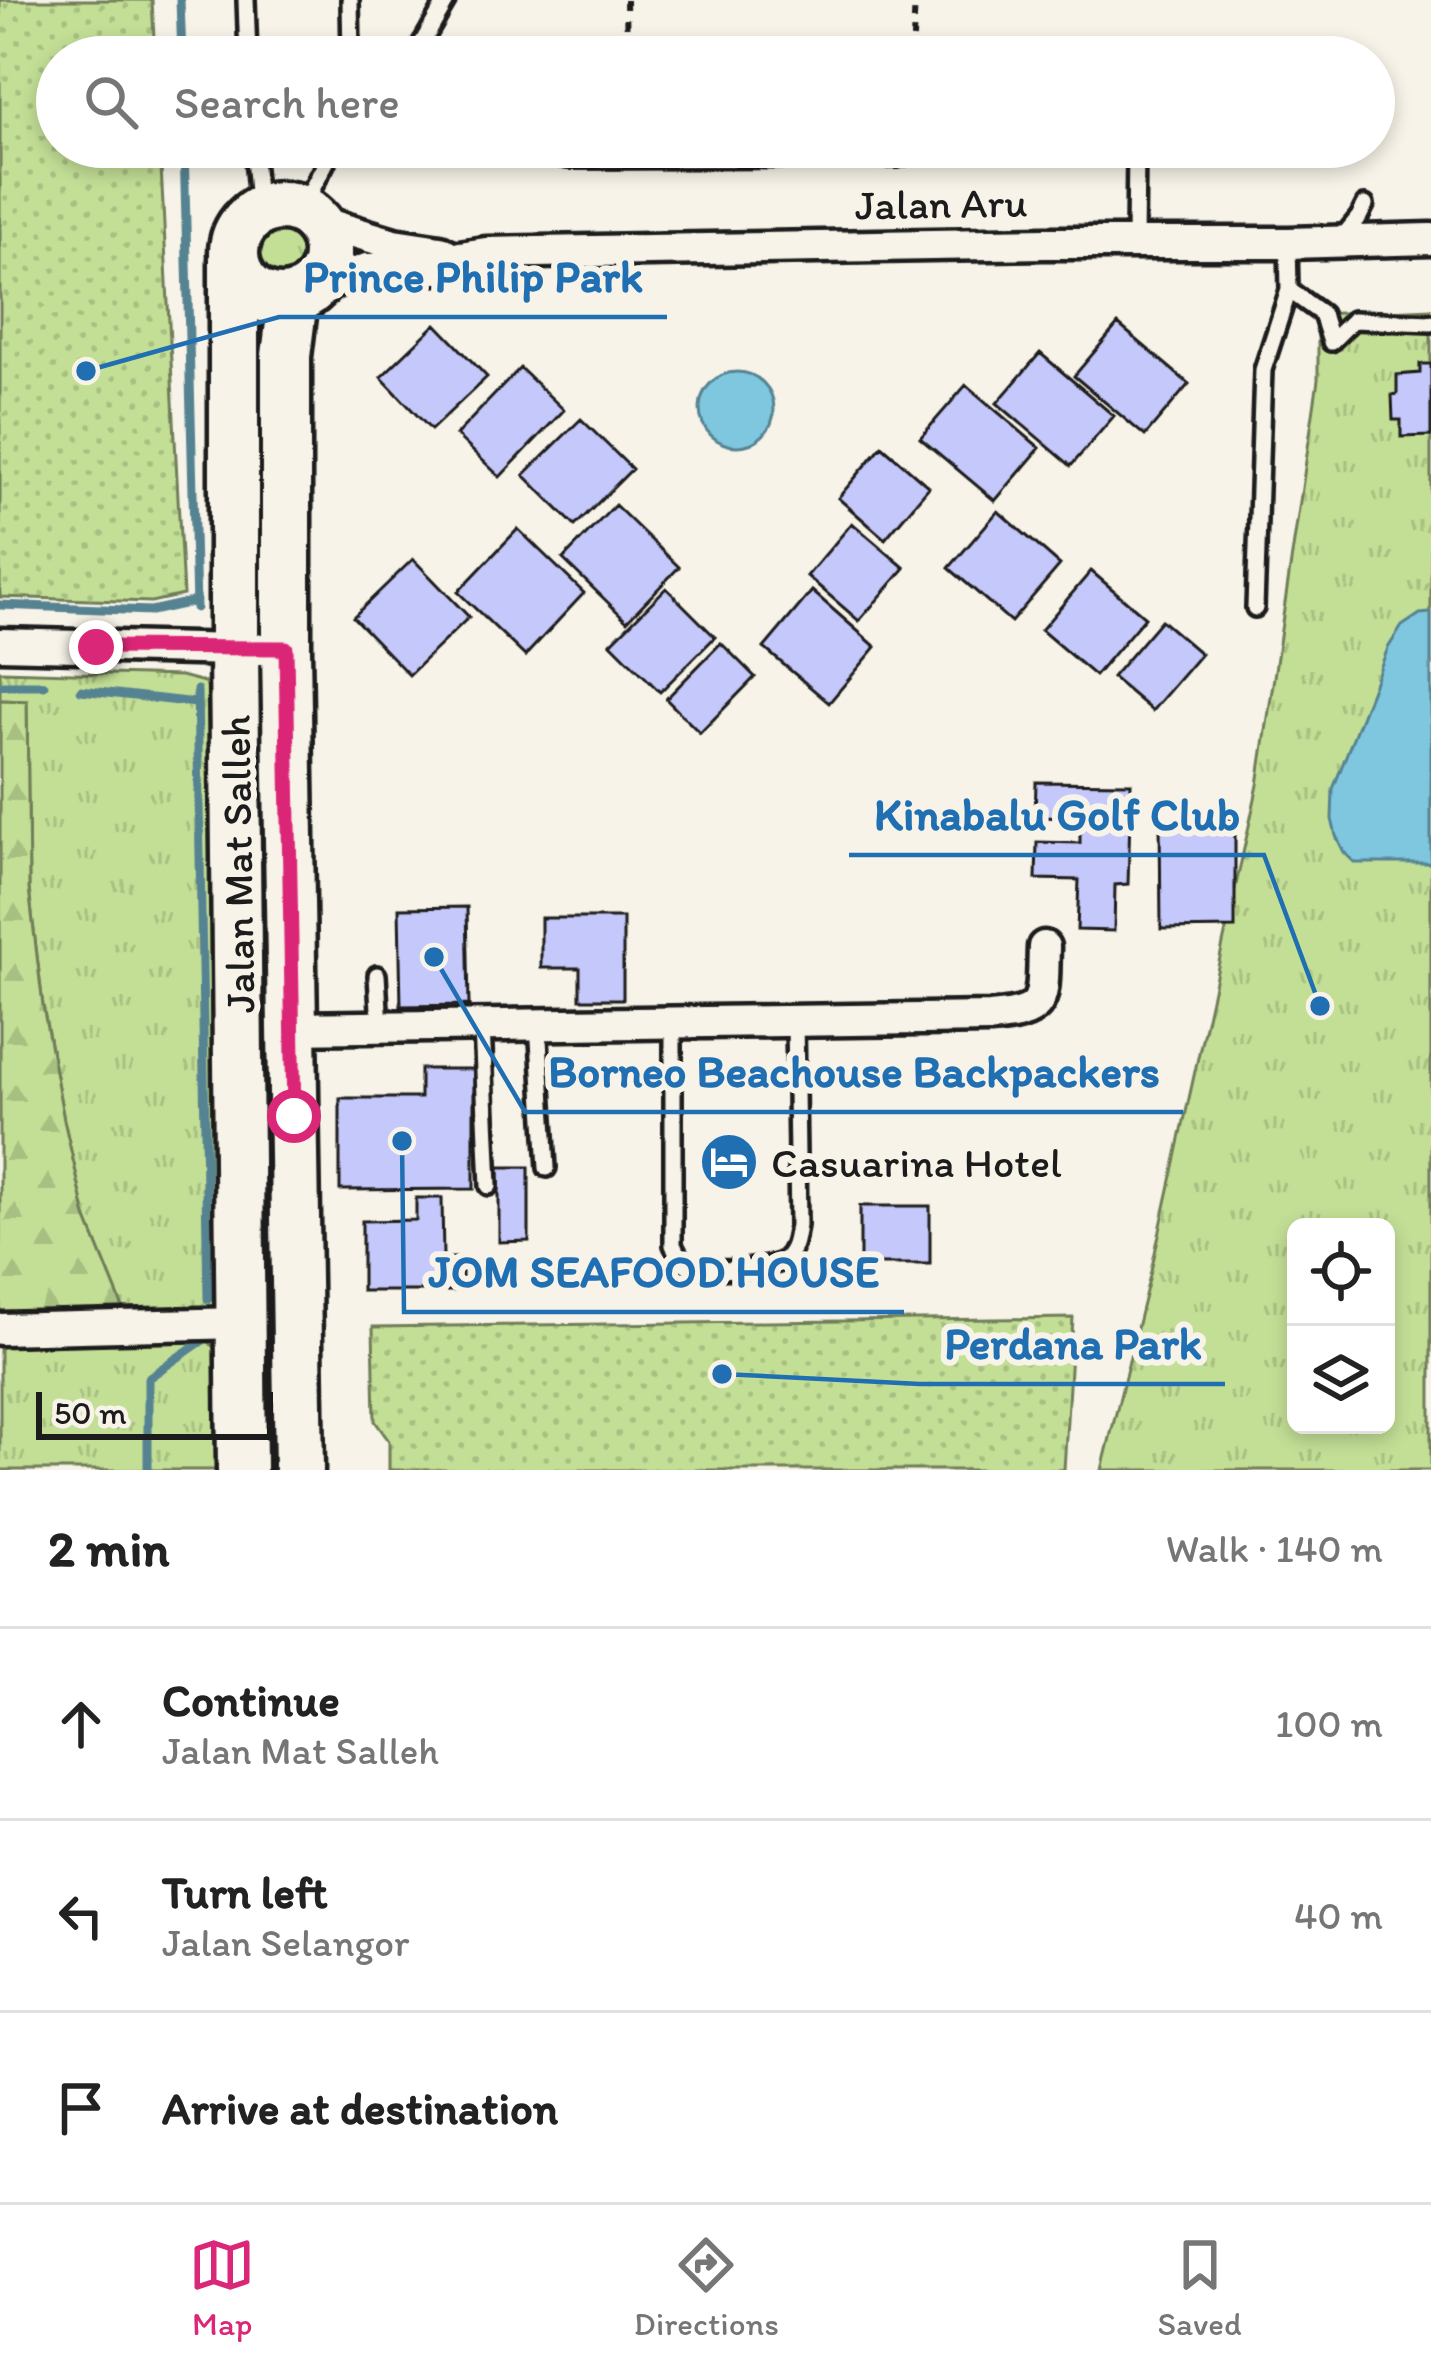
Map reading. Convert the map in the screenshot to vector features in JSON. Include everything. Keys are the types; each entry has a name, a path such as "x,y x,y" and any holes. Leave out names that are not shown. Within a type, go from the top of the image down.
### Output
{"main road":[{"path":"273,206 308,215 324,233 328,249 320,280 301,295 279,301 254,292 244,283 241,239 273,206"},
{"name":"Jalan Mat Salleh","path":"241,239 234,650 242,1470"},
{"name":"Jalan Mat Salleh","path":"299,1470 286,356 301,295"}],"street":[{"name":"Jalan Aru","path":"308,215 453,258"},
{"name":"Jalan Aru","path":"301,295 367,269 438,268 453,258 486,253 1431,238"},
{"path":"0,644 286,648"},
{"path":"292,1028 538,1024 595,1014 673,1022 1024,1015 1036,1004 1042,989 1044,947"},
{"path":"0,1329 241,1323"}],"lane":[{"path":"246,0 247,36"},
{"path":"350,0 351,36"},
{"path":"426,36 447,0"},
{"path":"241,239 256,192 254,168"},
{"path":"308,215 326,168"},
{"path":"1135,244 1136,168"},
{"path":"1339,242 1365,205"},
{"path":"1255,608 1263,370 1288,290 1288,243"},
{"path":"1288,290 1322,314 1330,342 1353,320 1431,323"},
{"path":"377,975 380,1027"},
{"path":"673,1022 673,1245 681,1261 694,1268 768,1267 783,1261 795,1244 799,1225 795,1020"},
{"path":"538,1024 547,1168"},
{"path":"482,1026 489,1186"}],"path":[{"path":"626,0 627,36"},
{"path":"913,36 915,0"}],"green space":[{"path":"0,0 152,0 154,36 36,36 36,168 161,168 183,595 151,602 0,597"},
{"path":"282,225 301,233 309,252 301,271 282,279 263,271 255,252 263,233"},
{"path":"1431,309 1431,1470 1102,1470 1258,785 1318,380 1318,314"},
{"path":"0,671 181,676 204,682 217,696 219,1294 216,1306 202,1315 125,1313 86,1217 43,1006 29,889 27,701 0,700"},
{"path":"250,680 264,714 272,1084 269,1470 260,1470"},
{"path":"0,700 27,701 29,889 43,1006 86,1217 125,1313 0,1316"},
{"path":"1073,1318 1064,1470 389,1470 389,1441 375,1421 373,1327"},
{"path":"202,1335 219,1353 220,1470 0,1470 0,1341"}],"water":[{"path":"737,372 763,383 774,409 763,435 737,446 711,435 700,409 711,383"},
{"path":"1431,613 1431,863 1355,863 1336,836 1333,789 1388,648 1402,626"}],"building":[{"path":"436,324 487,377 431,430 381,377"},
{"path":"1118,324 1189,384 1145,436 1074,376"},
{"path":"1040,353 1114,416 1071,466 997,403"},
{"path":"1420,364 1431,364 1431,436 1401,437 1401,420 1393,420 1397,375 1420,373"},
{"path":"520,368 564,410 500,477 456,435"},
{"path":"966,385 1040,448 995,501 920,438"},
{"path":"581,419 632,469 575,526 524,475"},
{"path":"882,446 929,487 885,539 838,498"},
{"path":"615,505 679,567 627,621 563,559"},
{"path":"998,511 1060,565 1011,622 949,568"},
{"path":"852,523 905,568 859,621 807,576"},
{"path":"518,529 584,593 525,656 458,592"},
{"path":"413,559 469,617 409,675 353,617"},
{"path":"1091,571 1145,617 1095,676 1041,630"},
{"path":"666,588 715,637 660,692 611,643"},
{"path":"812,591 876,647 829,703 764,648"},
{"path":"1161,620 1201,654 1152,711 1112,677"},
{"path":"721,643 755,677 700,733 666,699"},
{"path":"1036,782 1131,783 1128,884 1115,885 1114,931 1077,930 1079,880 1036,879 1037,842 1080,843 1080,818 1035,817"},
{"path":"1235,819 1235,928 1161,929 1160,820"},
{"path":"467,907 469,1005 401,1006 399,908"},
{"path":"541,918 623,918 623,999 580,999 580,968 541,968"},
{"path":"420,1069 474,1069 474,1189 340,1190 340,1098 420,1098"},
{"path":"499,1167 529,1167 529,1241 499,1242"},
{"path":"416,1198 442,1198 443,1258 462,1258 462,1291 362,1291 362,1221 416,1220"},
{"path":"860,1206 930,1206 930,1264 860,1264"}],"waterway":[{"path":"180,0 181,36"},
{"path":"185,168 196,608"},
{"path":"0,605 151,611 196,601"},
{"path":"0,685 44,685"},
{"path":"81,690 196,703"},
{"path":"197,690 208,1299"},
{"path":"148,1470 148,1378 209,1336"}],"place":[{"name":"Prince Philip Park","path":"86,371"},
{"name":"Borneo Beachouse Backpackers","path":"434,957"},
{"name":"Kinabalu Golf Club","path":"1320,1006"},
{"name":"JOM SEAFOOD HOUSE","path":"402,1141"},
{"name":"Casuarina Hotel","path":"729,1162"},
{"name":"Perdana Park","path":"722,1374"}],"route":[{"path":"96,647 286,648 294,1116"}]}
